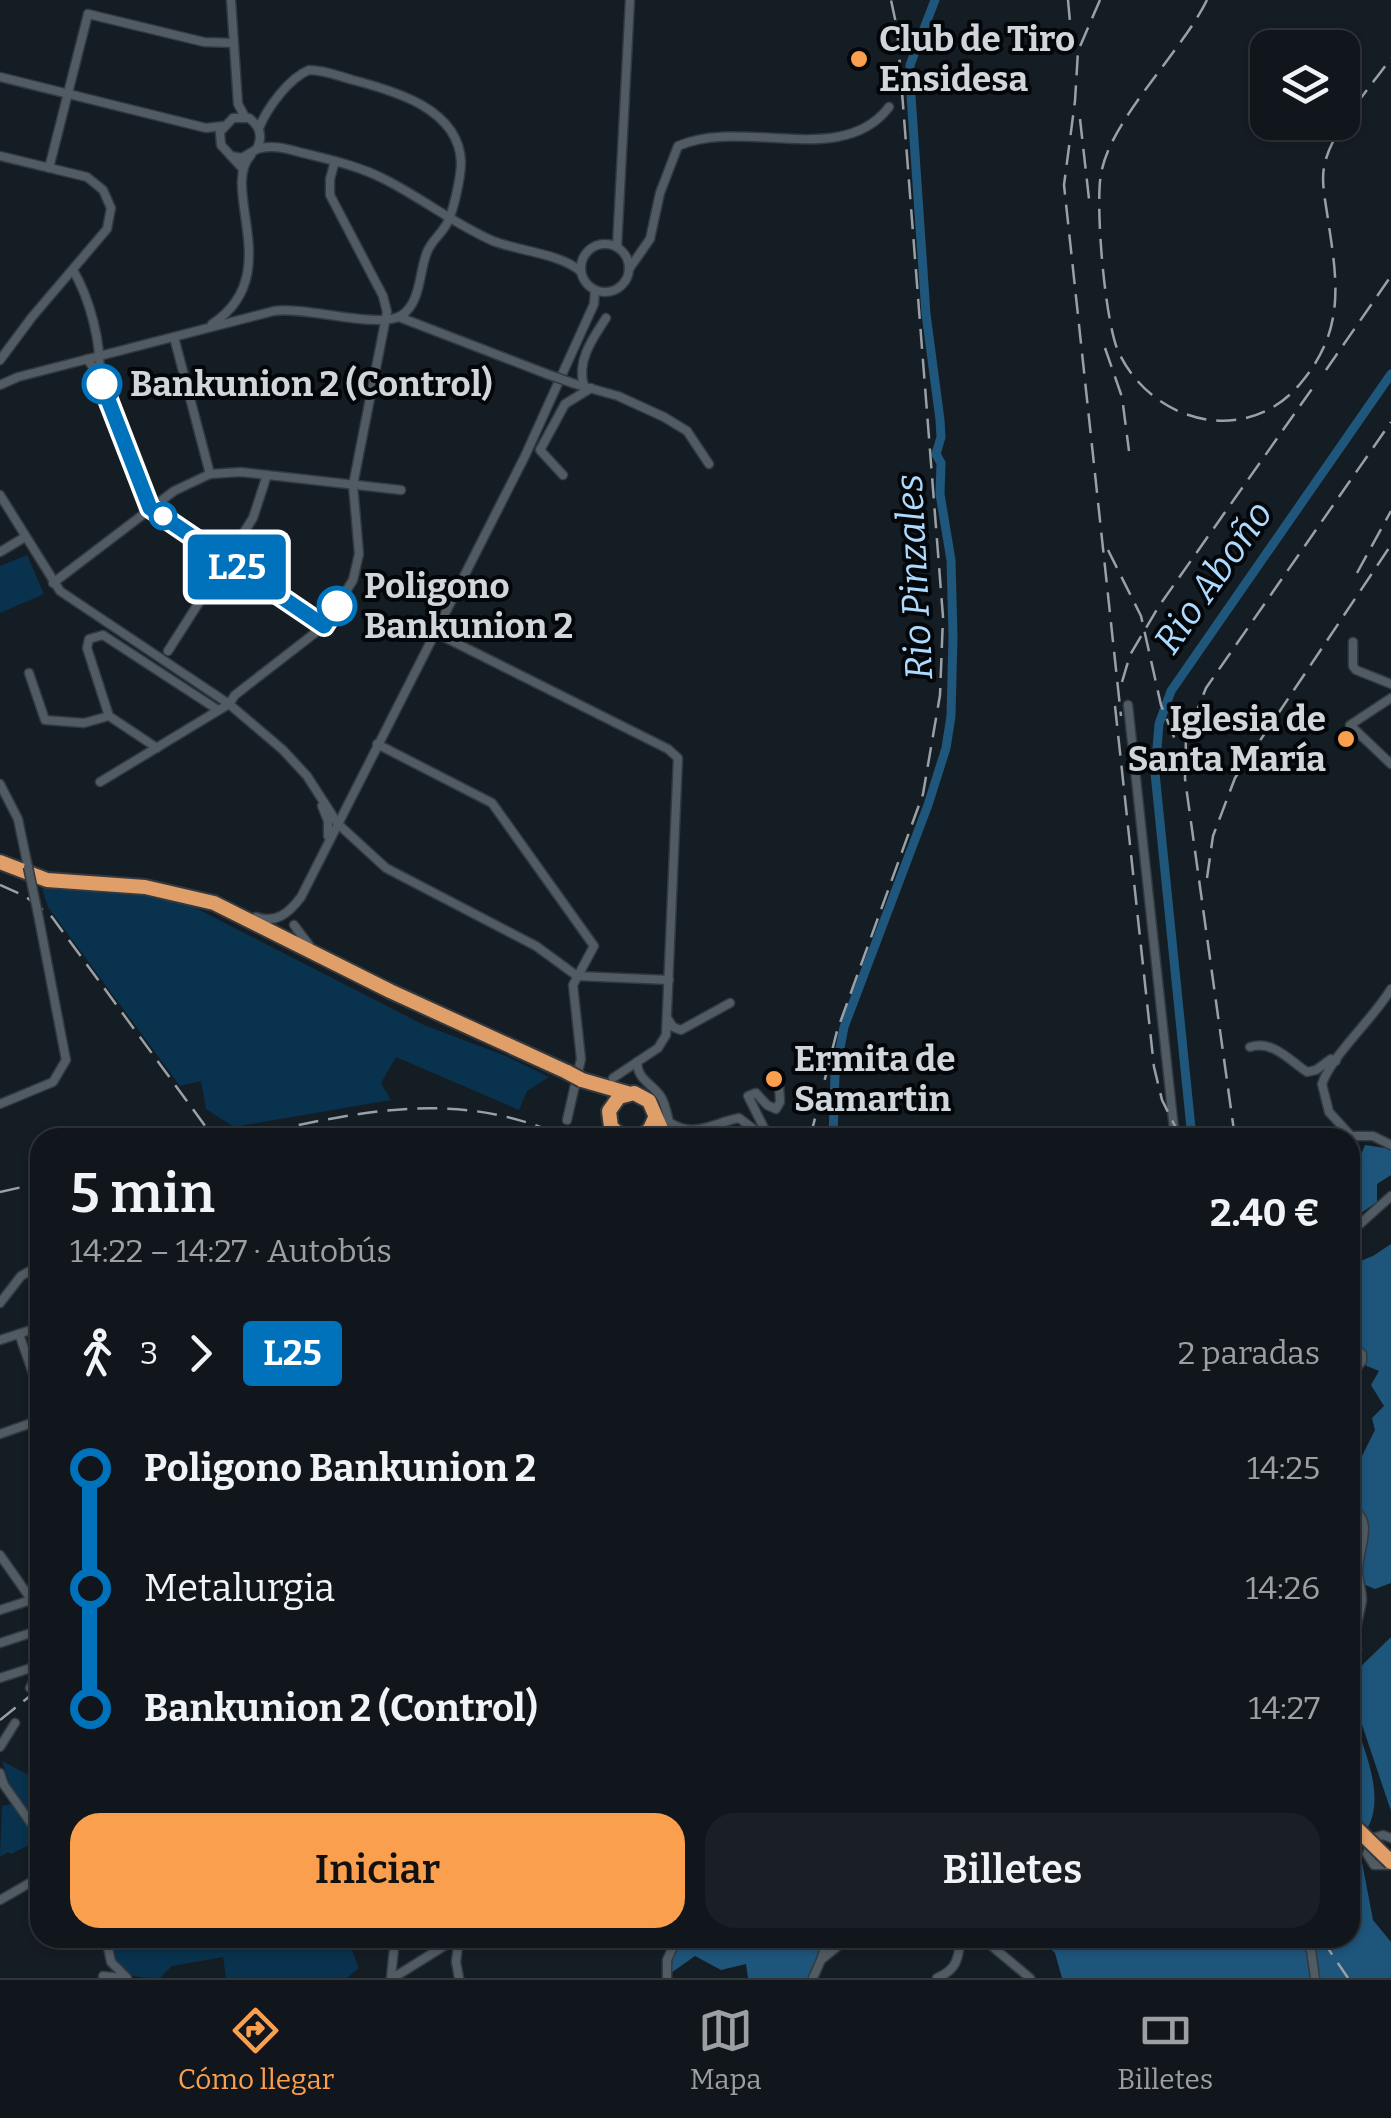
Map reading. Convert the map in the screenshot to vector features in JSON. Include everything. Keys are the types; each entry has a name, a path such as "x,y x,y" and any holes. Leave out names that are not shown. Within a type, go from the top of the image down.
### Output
{"highway":[{"path":"0,862 47,880 145,887 214,903 578,1076 627,1093"},
{"path":"578,1076 609,1111 613,1128"},
{"path":"609,1111 619,1097 634,1092 649,1100 660,1128"},
{"path":"650,1128 654,1118"},
{"path":"1360,1833 1390,1866"}],"street":[{"path":"617,247 630,0"},
{"path":"0,76 206,128 223,126 233,118 238,104 231,1"},
{"path":"49,168 87,10 204,42 233,43"},
{"path":"200,330 224,315 238,300 248,268 243,169 254,152 268,111 297,77 309,70 381,88 428,108 450,130 460,155 449,219 428,248 416,295 399,318"},
{"path":"238,104 274,146"},
{"path":"594,304 620,287 650,239 660,193 678,146 722,135 846,136 872,125 889,106"},
{"path":"233,118 268,111"},
{"path":"221,145 223,126"},
{"path":"206,128 243,169"},
{"path":"231,156 242,158 274,146 380,177 449,219 525,252 569,263 585,283 607,292"},
{"path":"0,156 93,181 109,201 107,229 0,360"},
{"path":"100,782 229,704 324,626 354,580 359,554 353,485 387,312 330,194 335,161"},
{"path":"604,244 616,227"},
{"path":"580,272 582,259 590,248 604,244 617,247 626,257 629,269"},
{"path":"626,257 637,260"},
{"path":"569,263 582,259"},
{"path":"73,270 100,356 99,375"},
{"path":"281,937 290,912 525,456 594,304 595,290"},
{"path":"238,300 241,311 251,316"},
{"path":"0,385 5,378 251,316 291,310 385,321 399,318 546,374 618,396 687,432 709,464"},
{"path":"583,386 581,369 590,342 606,318"},
{"path":"175,342 210,474"},
{"path":"87,359 99,375 150,508 324,626"},
{"path":"563,474 540,450 565,404 583,386"},
{"path":"53,583 187,482 210,474 240,472 401,490"},
{"path":"168,651 260,504 267,475"},
{"path":"0,495 4,512 53,583 70,599 229,704 292,757 338,824 400,877 536,946 577,976 668,980"},
{"path":"0,552 24,537"},
{"path":"434,632 668,748 678,758 664,1043 613,1078"},
{"path":"157,748 109,716 87,648 89,639 103,635 218,710"},
{"path":"1353,642 1356,670 1391,684"},
{"path":"29,673 44,720 84,723 109,716"},
{"path":"1391,698 1350,725 1391,764"},
{"path":"1128,705 1174,1128"},
{"path":"378,744 492,803 594,946 572,985 581,1056 567,1120"},
{"path":"0,784 18,819 66,1045 66,1060 53,1082 0,1104"},
{"path":"315,789 334,804 353,794"},
{"path":"315,789 328,821 325,850"},
{"path":"325,850 338,836 352,838"},
{"path":"281,937 294,925 301,897"},
{"path":"214,903 262,920 290,912"},
{"path":"294,925 299,936 328,960"},
{"path":"1345,1128 1330,1112 1322,1091 1324,1076 1376,1014 1391,989"},
{"path":"667,1018 680,1030 730,1002"},
{"path":"1250,1048 1258,1044 1282,1051 1307,1072 1331,1058 1336,1061"},
{"path":"637,1062 644,1083 663,1099 672,1126 680,1128"},
{"path":"764,1128 748,1096 756,1092 772,1110 776,1109 780,1102 778,1085"},
{"path":"716,1128 738,1118 752,1128"},
{"path":"1360,1136 1373,1136 1391,1145"},
{"path":"1360,1224 1391,1196"},
{"path":"0,1303 30,1270"},
{"path":"0,1340 30,1330"},
{"path":"19,1334 30,1364"},
{"path":"0,1434 30,1424"},
{"path":"1360,1515 1364,1520 1360,1558"},
{"path":"0,1555 30,1597"},
{"path":"0,1576 12,1572"},
{"path":"0,1610 30,1601"},
{"path":"0,1643 30,1633"},
{"path":"0,1678 30,1670"},
{"path":"0,1747 14,1723"},
{"path":"0,1773 30,1820"},
{"path":"1390,1866 1374,1864 1367,1847 1378,1836 1391,1838"},
{"path":"1360,1841 1367,1847"},
{"path":"0,1900 30,1883"},
{"path":"108,1948 111,1962 125,1978"},
{"path":"392,1978 394,1948"},
{"path":"392,1978 441,1948"},
{"path":"456,1948 459,1978"},
{"path":"657,1978 667,1966 673,1948"},
{"path":"813,1978 825,1948"},
{"path":"821,1960 836,1948"},
{"path":"938,1978 958,1964 960,1948"},
{"path":"994,1948 1030,1978"},
{"path":"1310,1948 1315,1978"},
{"path":"111,1962 102,1977 125,1978"},
{"path":"667,1966 668,1978"}],"shaded area":[{"path":"27,555 44,594 0,613 0,566"},
{"path":"42,889 182,901 424,1025 549,1077 527,1091 519,1110 396,1057 381,1083 391,1100 234,1127 206,1109 201,1081 180,1086 48,907"},
{"path":"1365,1145 1391,1149 1391,1175 1377,1184 1377,1202 1360,1214 1360,1157"},
{"path":"1391,1244 1391,1583 1375,1589 1363,1584 1360,1587 1360,1460 1375,1430 1372,1418 1384,1406 1371,1385 1379,1371 1360,1363 1360,1261"},
{"path":"1391,1637 1391,1811 1360,1719 1360,1667"},
{"path":"1360,1737 1373,1784 1373,1814 1368,1827 1360,1822"},
{"path":"2,1761 30,1776 30,1813 11,1787"},
{"path":"12,1804 30,1829 30,1842 0,1857 2,1806"},
{"path":"1360,1856 1373,1920 1391,1942 1391,1978 1062,1978 1055,1953 1050,1948 1360,1948"},
{"path":"112,1948 351,1948 359,1968 347,1978 226,1978 223,1957 172,1966 160,1978 130,1975"},
{"path":"677,1948 825,1948 813,1978 748,1978 746,1964 721,1970 695,1956 671,1973"}],"waterway":[{"name":"Rio Pinzales","path":"833,1128 835,1075 844,1027 928,805 946,748 951,716 951,560 940,494 941,463 936,454 940,420 926,314 910,81 910,65 935,0"},
{"name":"Rio Aboño","path":"1191,1128 1155,773 1159,724 1171,691 1391,374"}],"railway":[{"path":"813,1128 837,1031 923,794 940,695 943,617 897,28 891,0"},
{"path":"1068,0 1073,55"},
{"path":"1100,0 1078,51 1064,185 1121,716"},
{"path":"1207,0 1118,131 1107,153 1099,189 1106,292 1119,353 1134,377 1154,397 1177,411 1202,419 1228,421 1254,416 1278,404 1300,384 1325,345 1335,306 1335,286 1324,167 1342,125 1391,58"},
{"path":"1080,119 1089,199"},
{"path":"1326,370 1391,276"},
{"path":"1105,348 1122,397 1129,451"},
{"path":"1122,682 1130,655 1159,606 1314,386"},
{"path":"1234,1128 1185,779 1186,738 1206,688 1391,422"},
{"path":"1357,573 1391,511"},
{"path":"1207,878 1213,836 1235,778 1391,545"},
{"path":"1108,550 1141,616 1161,705 1176,742"},
{"path":"1115,706 1154,1067 1162,1100 1176,1128"},
{"path":"0,885 25,896 52,917 207,1128"},
{"path":"286,1128 404,1109 485,1113 541,1128"},
{"path":"0,1192 30,1185"},
{"path":"0,1720 30,1696"},
{"path":"1328,1948 1348,1978"}],"bus line":[{"name":"L25","path":"102,384 150,508 324,626 337,606"}],"place":[{"name":"Club de Tiro Ensidesa","path":"859,59"},
{"name":"Bankunion 2 (Control)","path":"102,384"},
{"name":"Poligono Bankunion 2","path":"337,606"},
{"name":"Iglesia de Santa María","path":"1346,739"},
{"name":"Ermita de Samartin","path":"774,1079"}]}
